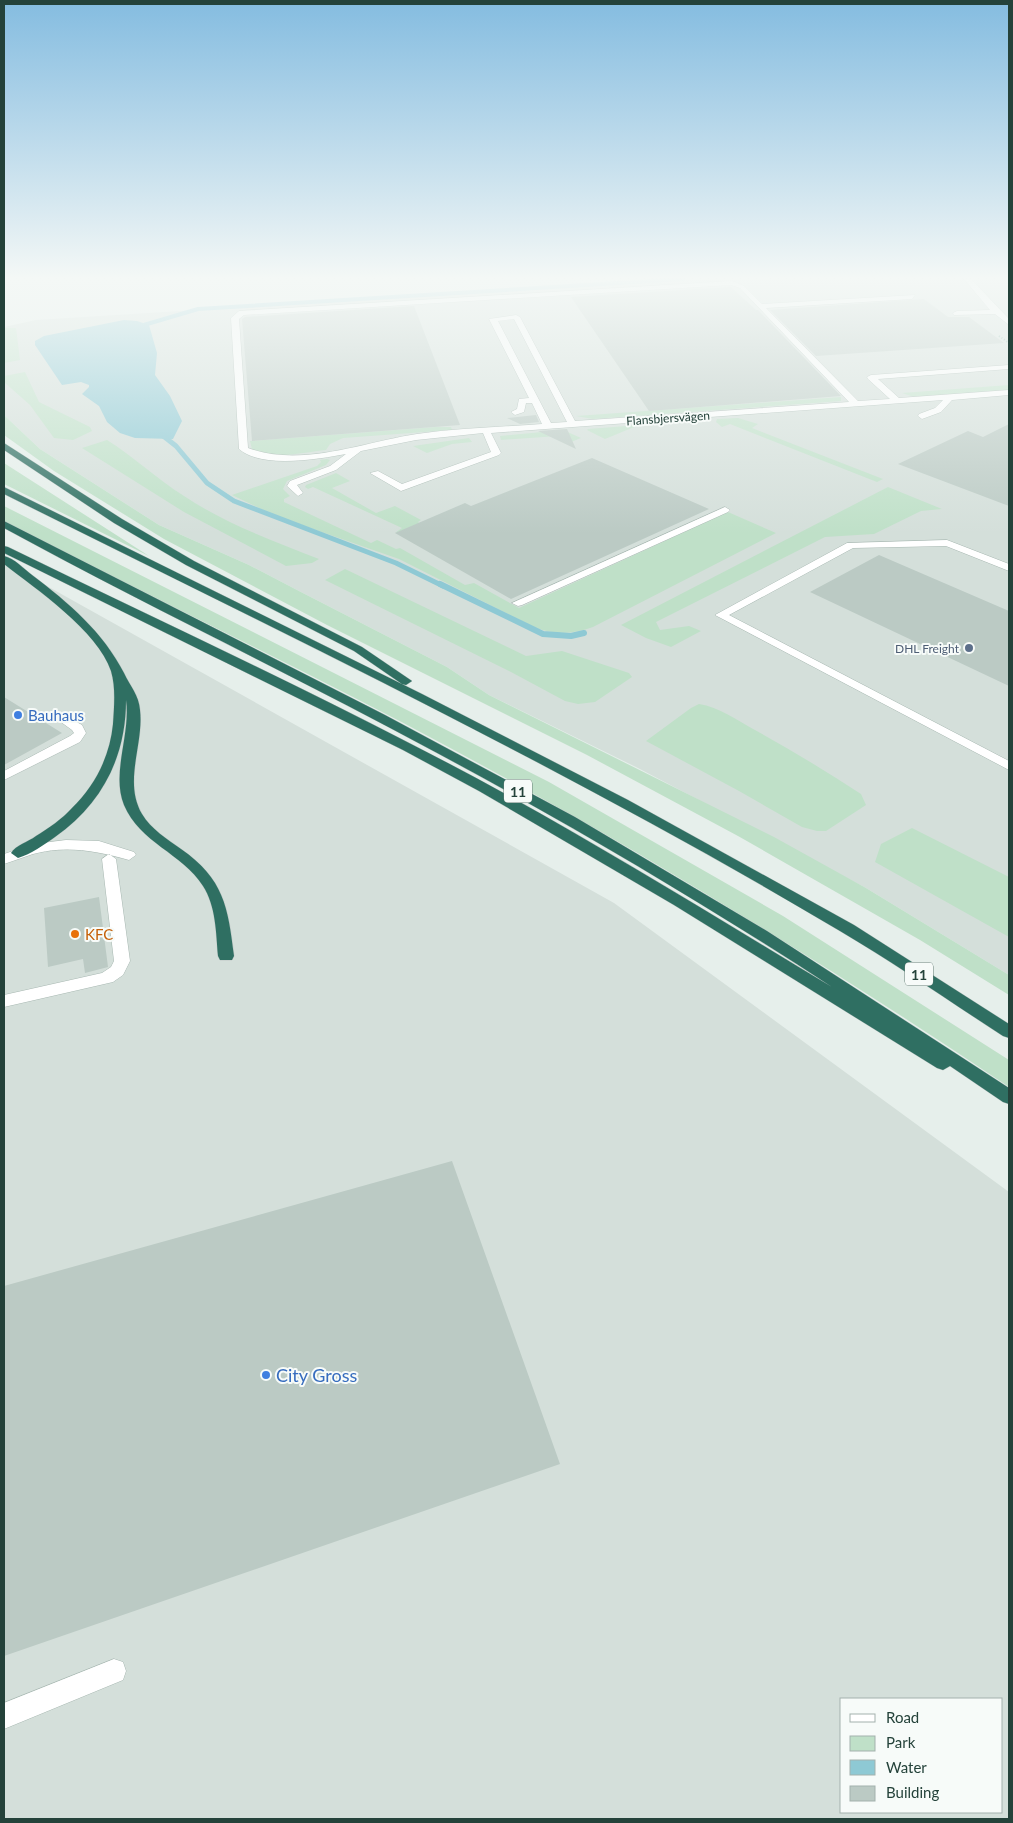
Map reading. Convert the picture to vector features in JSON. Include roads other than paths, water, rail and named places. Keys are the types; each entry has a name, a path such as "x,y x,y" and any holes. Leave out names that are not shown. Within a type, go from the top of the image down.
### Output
{"highway":[{"path":"4,446 126,526 190,563 358,649 459,716"},
{"name":"11","path":"4,490 459,716 610,795 828,916 1009,1032"},
{"name":"11","path":"4,524 430,744 593,833 793,954 919,1035 1009,1097"},
{"path":"4,549 408,747 484,788 679,901 1009,1102"},
{"path":"4,560 80,622 105,650 120,676 131,696 135,718 126,784 130,803 135,814 148,831 191,863 210,883 219,905 226,956"},
{"path":"18,853 46,837 75,815 102,782 115,756 121,726 120,676"}],"street":[{"name":"Flansbjersvägen","path":"238,364 244,449 256,456 276,458 358,450 412,438 486,430 1009,393"},
{"path":"513,364 548,426"},
{"path":"542,364 572,424"},
{"path":"818,364 856,404"},
{"path":"897,401 871,377 1009,367"},
{"path":"546,374 556,373"},
{"path":"922,416 942,408 948,402 948,397"},
{"path":"911,410 927,407 930,404 929,399"},
{"path":"515,412 521,410 522,401 534,400"},
{"path":"746,412 760,421"},
{"path":"374,473 401,488 496,454 486,430"},
{"path":"298,493 292,486 293,483 333,468 358,450"},
{"path":"518,603 725,510"},
{"path":"1009,568 947,543 851,546 721,615 1009,766"},
{"path":"4,776 75,738 80,733 78,728 60,717"},
{"path":"4,859 18,853 62,845 92,844 110,847 129,855"},
{"path":"4,1001 107,978 117,971 122,961 109,859"},
{"path":"4,1716 114,1671"}],"water":[{"path":"48,364 156,364 155,375 170,396 182,421 173,439 135,438 120,433 107,422 99,406 82,394 89,385 81,382 62,385"}],"waterway":[{"path":"162,435 176,446 207,483 234,501 396,563 443,586"},
{"path":"440,584 543,634 571,636 584,633"}],"place":[{"name":"DHL Freight","path":"969,648"},
{"name":"Bauhaus","path":"18,715"},
{"name":"KFC","path":"75,934"},
{"name":"City Gross","path":"266,1375"}]}
